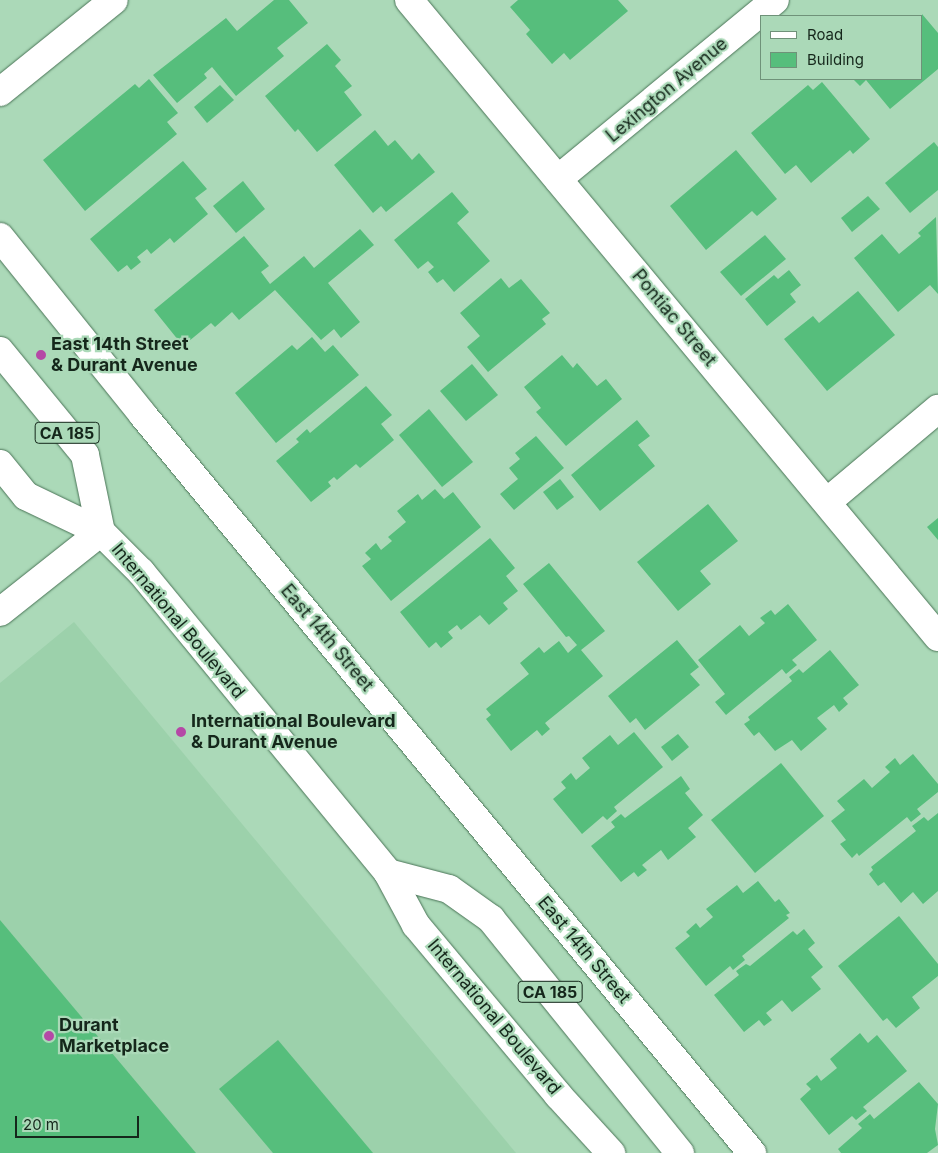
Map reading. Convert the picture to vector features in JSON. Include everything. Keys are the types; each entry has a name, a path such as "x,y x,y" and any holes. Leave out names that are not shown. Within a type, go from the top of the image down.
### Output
{"street":[{"path":"0,92 114,0"},
{"name":"Pontiac Street","path":"409,0 938,637"},
{"name":"Lexington Avenue","path":"558,179 775,0"},
{"name":"East 14th Street","path":"0,236 143,416 752,1153"},
{"name":"CA 185","path":"0,351 85,455 101,532"},
{"path":"827,502 938,410"},
{"name":"CA 185","path":"0,464 26,496 101,532"},
{"path":"0,612 101,532"},
{"name":"International Boulevard","path":"101,532 141,572 388,873 416,925 558,1095 611,1153"},
{"name":"CA 185","path":"388,873 449,889 491,920 680,1153"}],"shaded area":[{"name":"Durant Marketplace","path":"74,622 516,1153 0,1153 0,683"}],"building":[{"path":"274,0 289,0 308,23 277,48 284,56 236,96 212,67 204,74 207,78 177,103 153,75 226,18 237,31"},
{"path":"518,0 618,0 628,11 570,60 564,53 552,64 526,34 530,30 510,7"},
{"path":"923,15 938,33 938,69 890,109 866,80 923,80"},
{"path":"327,44 341,60 335,66 352,86 344,92 362,115 317,152 298,129 295,132 265,96"},
{"path":"149,79 178,113 167,122 177,134 85,211 43,160 135,84 139,88"},
{"path":"854,80 866,80 860,86"},
{"path":"822,82 870,139 853,154 850,150 811,183 796,165 785,174 751,133 808,85 813,90"},
{"path":"220,85 234,100 207,123 194,107"},
{"path":"375,130 388,146 395,140 412,160 419,153 435,172 386,212 381,206 373,213 334,165"},
{"path":"934,142 938,147 938,190 910,213 885,183"},
{"path":"736,150 777,199 757,216 752,211 706,250 670,206"},
{"path":"183,161 207,189 195,198 208,214 174,243 170,238 151,254 147,249 137,257 141,262 131,270 127,265 118,272 90,239"},
{"path":"243,181 265,209 236,233 213,206"},
{"path":"452,192 469,212 457,223 490,261 454,292 443,279 437,283 428,272 434,267 428,261 418,269 394,240"},
{"path":"868,196 880,209 852,232 841,218"},
{"path":"936,217 938,294 930,285 898,312 854,258 882,234 899,254 921,236 918,233"},
{"path":"360,229 374,245 328,283 360,322 341,338 334,329 321,340 275,290 239,320 232,312 215,327 211,323 183,346 154,310 244,236 269,266 261,272 270,284 304,256 314,268"},
{"path":"765,235 786,259 741,296 720,272"},
{"path":"789,270 801,285 790,294 796,302 767,326 745,299 774,275 778,279"},
{"path":"501,278 509,288 521,279 550,313 542,319 546,324 488,372 467,347 480,336 460,313"},
{"path":"858,291 895,335 827,391 784,339 813,316 819,323"},
{"path":"312,337 325,352 333,345 359,375 276,443 235,393 292,345 297,350"},
{"path":"562,355 573,368 577,363 597,386 606,379 622,399 566,446 536,412 541,408 524,387"},
{"path":"472,364 498,395 466,421 440,391"},
{"path":"366,386 392,415 381,424 394,440 360,468 356,464 337,480 334,477 328,482 331,486 311,502 276,461 299,442 296,439 307,429 310,433"},
{"path":"429,409 473,462 442,487 399,435"},
{"path":"637,420 650,436 638,445 655,466 600,511 571,475"},
{"path":"536,436 564,468 514,510 500,494 518,479 509,468 520,459 515,453"},
{"path":"560,479 574,497 557,510 543,492"},
{"path":"435,489 444,499 453,492 481,527 391,601 362,566 371,559 365,553 376,543 381,550 392,541 388,537 406,522 397,511 418,494 422,500"},
{"path":"708,504 738,541 700,571 711,584 678,611 637,562"},
{"path":"938,518 938,540 927,527"},
{"path":"490,538 515,568 506,576 518,591 503,603 508,609 489,625 480,615 461,630 457,625 448,632 453,638 441,648 436,642 429,648 400,612"},
{"path":"549,563 605,631 581,650 603,676 545,723 550,729 542,736 537,730 511,751 486,719 491,715 486,709 529,674 520,663 539,647 544,653 559,641 568,653 577,645 569,636 566,637 523,584"},
{"path":"788,604 817,640 792,660 797,665 786,674 782,669 726,715 715,702 725,694 698,660 740,625 749,636 765,623 760,618 771,610 775,615"},
{"path":"677,640 699,667 690,674 700,685 645,730 636,718 630,723 608,696"},
{"path":"830,650 859,685 843,698 848,704 839,712 834,705 817,718 827,729 801,751 792,740 775,751 759,732 754,736 744,724 750,720 748,717 792,681 789,677 799,669 803,673"},
{"path":"634,732 663,767 614,807 617,811 607,820 603,816 582,834 553,799 566,788 561,782 571,773 576,780 590,768 582,758 610,735 618,745"},
{"path":"678,734 689,747 672,761 661,747"},
{"path":"913,754 938,784 938,792 917,809 921,814 911,822 907,817 859,856 857,853 852,858 840,844 846,840 831,821 845,810 837,801 864,779 872,788 890,772 885,767 895,758 900,765"},
{"path":"781,763 824,816 755,873 711,820"},
{"path":"681,776 690,789 685,793 703,815 688,828 696,837 668,860 661,850 642,865 647,870 638,877 634,872 621,882 591,846 615,827 611,822 621,814 625,818"},
{"path":"938,813 938,891 923,904 913,892 901,903 884,882 878,886 869,874 873,870 871,867 916,831 912,826 924,817 928,821"},
{"path":"758,881 775,902 779,899 790,913 786,915 789,918 742,956 745,960 733,970 730,966 706,986 675,948 690,936 686,932 696,923 700,928 713,917 706,909 737,885 743,893"},
{"path":"899,916 938,964 938,976 912,997 920,1008 896,1028 887,1018 883,1021 838,966"},
{"name":"Durant Marketplace","path":"0,920 196,1153 0,1153"},
{"path":"804,929 815,943 808,949 823,967 811,977 821,989 792,1012 782,1000 766,1013 772,1020 764,1026 759,1020 744,1032 714,995 739,975 736,971 746,964 750,966 793,931 797,935"},
{"path":"860,1033 868,1043 877,1035 907,1071 863,1107 867,1111 856,1120 852,1116 829,1135 800,1099 811,1089 806,1084 817,1075 821,1081 837,1068 830,1059"},
{"path":"278,1040 373,1153 273,1153 219,1089"},
{"path":"919,1082 938,1104 935,1129 938,1145 927,1153 841,1153 838,1149 862,1128 858,1124 870,1114 874,1119"}],"place":[{"name":"East 14th Street & Durant Avenue","path":"41,355"},
{"name":"International Boulevard & Durant Avenue","path":"181,732"},
{"name":"Durant Marketplace","path":"49,1036"}]}
